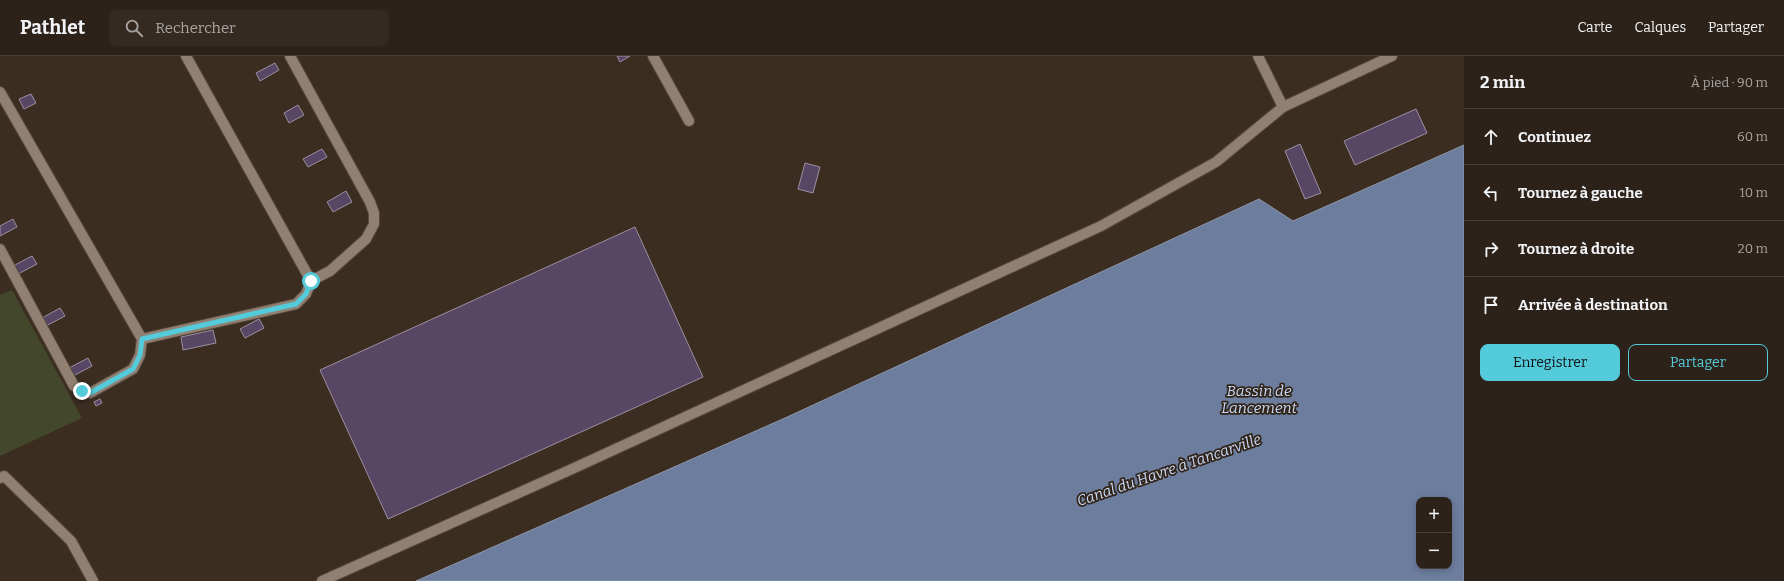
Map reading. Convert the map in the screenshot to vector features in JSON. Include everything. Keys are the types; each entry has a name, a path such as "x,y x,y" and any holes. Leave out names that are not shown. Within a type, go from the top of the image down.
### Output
{"lane":[{"path":"186,56 311,281"},
{"path":"142,339 296,304 306,294 311,281 330,271 366,239 374,224 374,213 290,56"},
{"path":"653,56 688,121"},
{"path":"1258,56 1283,107"},
{"path":"322,581 572,469 1101,226 1216,162 1283,107 1392,56"},
{"path":"0,92 142,339 140,355 133,369 90,393 82,391 74,386 0,249"},
{"path":"0,478 4,476 71,541 93,581"}],"green space":[{"path":"12,290 82,418 0,456 0,295"}],"water":[{"name":"Bassin de Lancement","path":"1464,145 1464,581 416,581 785,418 1259,199 1293,221"}],"building":[{"path":"617,56 630,56 620,62"},
{"path":"275,63 279,70 260,81 256,73"},
{"path":"31,94 36,103 24,109 19,99"},
{"path":"298,105 304,115 289,123 284,113"},
{"path":"1416,109 1427,133 1355,165 1344,141"},
{"path":"1300,144 1321,193 1305,199 1285,151"},
{"path":"322,149 327,157 308,167 303,159"},
{"path":"805,163 820,167 813,193 798,189"},
{"path":"346,191 352,202 333,212 327,202"},
{"path":"13,219 17,227 0,236 0,226"},
{"path":"635,227 703,377 388,519 320,370"},
{"path":"32,256 37,264 18,274 13,266"},
{"path":"60,308 65,316 46,326 42,318"},
{"path":"259,319 264,328 245,338 240,329"},
{"path":"213,330 216,343 183,350 181,337"},
{"path":"88,358 92,366 73,376 69,368"},
{"path":"100,399 102,403 96,406 94,402"}],"route":[{"path":"82,391 90,393 133,369 140,355 142,339 296,304 306,294 311,281"}],"water label":[{"name":"Canal du Havre à Tancarville","path":"1169,470"}]}
